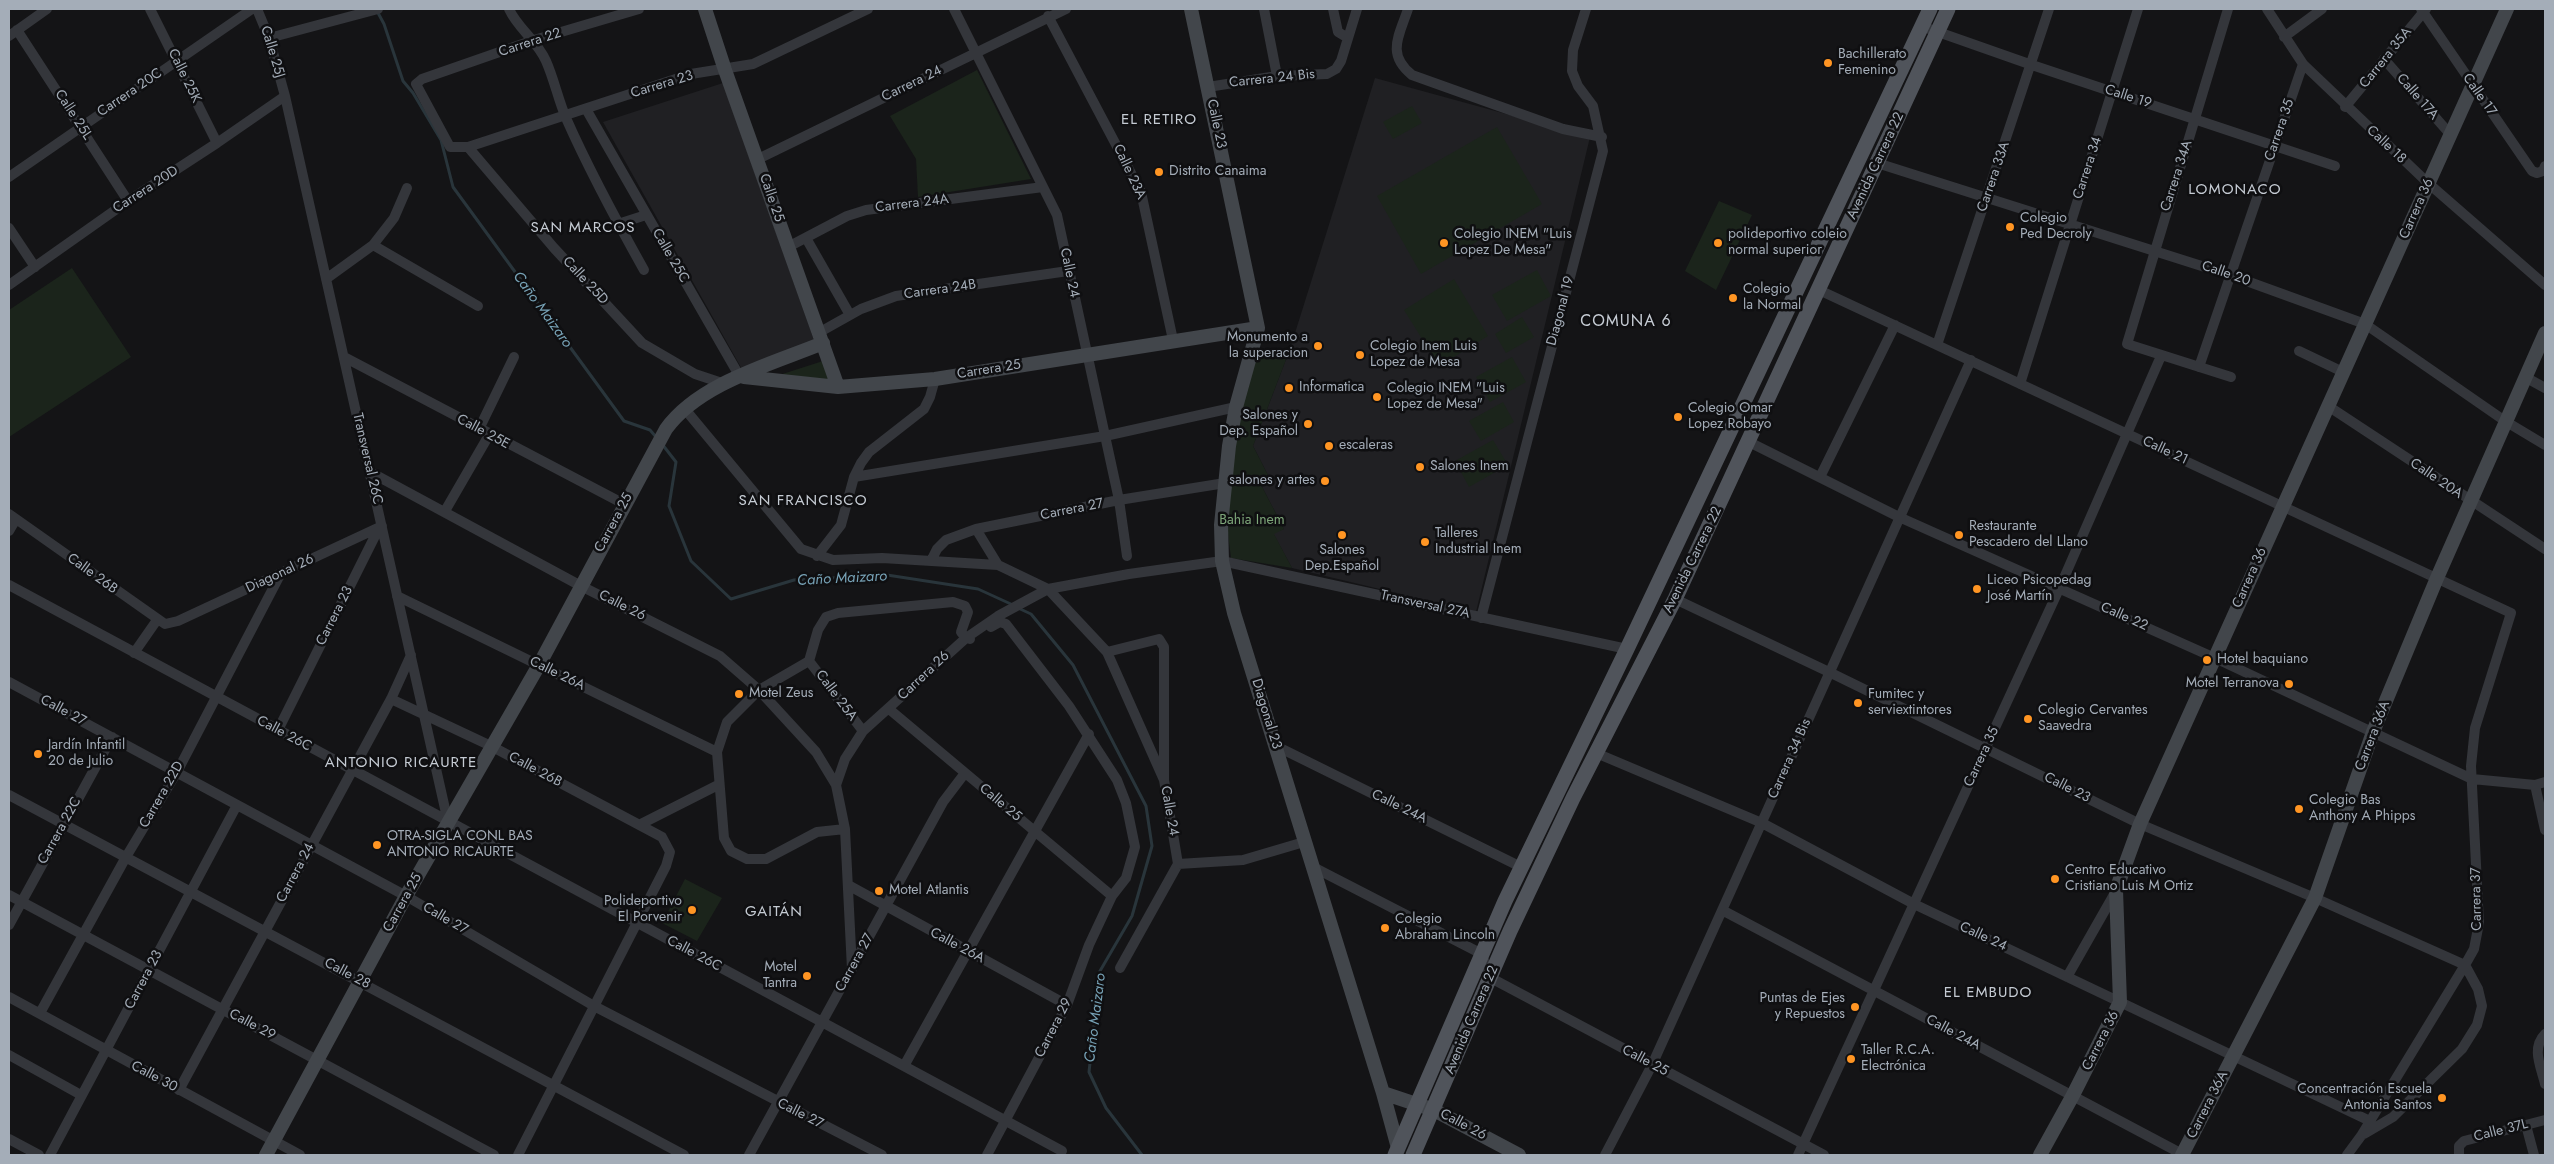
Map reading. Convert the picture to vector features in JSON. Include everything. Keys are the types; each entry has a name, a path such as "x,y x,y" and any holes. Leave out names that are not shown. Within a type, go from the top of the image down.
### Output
{"main road":[{"name":"Avenida Carrera 22","path":"1396,1152 1522,867 1930,9"},
{"name":"Avenida Carrera 22","path":"1413,1155 1434,1110 1489,977 1551,843 1675,599 1948,9"}],"street":[{"path":"13,33 47,9"},
{"name":"Calle 25K","path":"150,9 217,143"},
{"name":"Carrera 20C","path":"9,177 252,9"},
{"name":"Calle 25J","path":"257,9 269,38 285,96"},
{"path":"269,38 378,9"},
{"path":"508,9 515,22 534,40 545,60 565,115 618,224 644,270"},
{"name":"Carrera 22","path":"450,147 416,84 422,79 534,40 639,9"},
{"name":"Calle 25","path":"705,9 838,387"},
{"name":"Carrera 23","path":"450,147 468,147 691,74 753,64 868,9"},
{"name":"Calle 24","path":"954,9 1057,215 1119,500 1127,556"},
{"name":"Carrera 24","path":"758,159 1048,16 1066,9"},
{"name":"Calle 23","path":"1191,9 1258,328"},
{"path":"1264,9 1277,76"},
{"path":"1333,9 1338,32 1348,38 1356,9"},
{"path":"1408,9 1395,50 1400,65 1412,75 1563,129 1602,137"},
{"name":"Diagonal 19","path":"1481,618 1603,151 1602,137 1593,106 1578,86 1572,71 1573,50 1586,9"},
{"name":"Carrera 33A","path":"1937,345 2050,9"},
{"name":"Carrera 34","path":"2020,384 2138,9"},
{"name":"Carrera 34A","path":"2161,356 2127,344 2228,9"},
{"name":"Calle 18","path":"2267,9 2303,64 2345,107 2428,184 2545,285"},
{"path":"2284,37 2322,9"},
{"name":"Carrera 36","path":"2040,1155 2120,1002 2116,890 2140,824 2507,9"},
{"name":"Calle 17","path":"2423,10 2472,86 2532,171 2537,172 2544,168"},
{"name":"Carrera 35A","path":"2345,107 2423,10"},
{"name":"Calle 23A","path":"1048,16 1141,192 1173,340"},
{"name":"Calle 19","path":"1921,26 1937,33 2335,166"},
{"name":"Calle 25L","path":"13,33 81,126 128,201"},
{"name":"Carrera 24 Bis","path":"1208,87 1277,76 1327,74 1336,69 1341,61 1348,38"},
{"name":"Calle 17A","path":"2384,59 2450,134"},
{"name":"Carrera 35","path":"2199,367 2303,64"},
{"name":"Carrera 20D","path":"9,285 128,201 285,96"},
{"name":"Transversal 26C","path":"285,96 370,472 380,527 448,822"},
{"name":"Calle 25C","path":"586,109 740,377"},
{"name":"Calle 25D","path":"468,147 554,248 642,343 695,374 725,384"},
{"name":"Calle 20","path":"1877,163 2230,275 2365,324 2506,421 2545,445"},
{"name":"Carrera 24A","path":"788,247 846,216 866,210 1043,187"},
{"path":"326,279 373,245 394,218 407,188"},
{"path":"618,224 646,215"},
{"path":"9,228 35,267"},
{"path":"806,238 850,315"},
{"path":"373,245 478,306"},
{"name":"Carrera 24B","path":"740,377 821,338 850,315 872,304 896,296 1068,271"},
{"name":"Calle 21","path":"1819,290 2511,613"},
{"path":"1820,477 1895,325"},
{"name":"Carrera 25","path":"266,1155 406,896 538,665 650,456 663,434 684,408 702,395 740,377 838,387 934,379 1258,328"},
{"name":"Diagonal 23","path":"1258,328 1236,408 1221,525 1222,561 1234,613 1383,1093 1396,1152"},
{"path":"2506,421 2545,333"},
{"path":"2299,351 2343,372"},
{"path":"2161,356 2230,377"},
{"name":"Carrera 35","path":"1798,1155 2060,588 2161,356"},
{"name":"Calle 25E","path":"344,357 489,435 624,504"},
{"path":"479,429 514,357"},
{"name":"Carrera 34 Bis","path":"1605,1155 1652,1064 1971,360"},
{"path":"2525,377 2545,388"},
{"path":"817,556 841,525 854,477 869,452 924,409 930,397 934,379"},
{"name":"Calle 20A","path":"2328,406 2545,549"},
{"path":"684,408 792,541 801,549 833,560 882,558 998,565 1048,589 1107,652 1164,780"},
{"path":"854,477 1105,436 1236,408"},
{"name":"Carrera 36A","path":"2183,1155 2315,898 2374,732 2437,578 2506,421"},
{"path":"445,511 489,435"},
{"name":"Calle 22","path":"1749,442 1899,516 2214,658 2472,779"},
{"name":"Calle 26","path":"370,472 581,586 720,656 759,690 816,752 836,785"},
{"name":"Carrera 27","path":"931,560 937,549 946,540 976,529 1119,500 1225,483"},
{"path":"9,531 12,517"},
{"name":"Calle 26B","path":"12,517 157,620"},
{"name":"Carrera 23","path":"278,730 380,527"},
{"name":"Diagonal 26","path":"157,620 165,624 178,621 380,527"},
{"path":"976,529 998,565"},
{"name":"Transversal 27A","path":"1222,561 1627,649"},
{"name":"Carrera 26","path":"836,785 845,759 863,731 966,638 1032,596 1048,589 1129,574 1222,561"},
{"name":"Carrera 22D","path":"40,1012 85,935 126,857 176,772 280,575"},
{"name":"Calle 26C","path":"9,585 1062,1151"},
{"name":"Calle 26A","path":"397,596 717,752"},
{"name":"Calle 23","path":"1675,599 1830,672 2140,824 2315,898 2466,965"},
{"path":"845,829 817,832 766,859 747,859 731,851 724,838 718,785 717,752 728,722 759,690 809,661 818,630 826,617 838,613 952,602 965,606 968,612 961,632 966,638 972,639 1000,622 1006,624 1012,635 1070,706 1117,780 1126,803 1135,847 1126,878 1112,896"},
{"name":"Carrera 37","path":"2347,1155 2361,1136 2474,949 2479,923 2471,754 2475,728 2511,613"},
{"path":"134,653 157,620"},
{"name":"Calle 24","path":"1107,652 1159,639 1164,648 1164,780 1178,864"},
{"name":"Carrera 24","path":"179,1090 391,699 411,655"},
{"name":"Calle 25A","path":"809,661 863,731"},
{"name":"Calle 27","path":"9,682 406,896 594,1006 882,1155"},
{"name":"Calle 26B","path":"391,699 491,746 662,838 670,852 666,866 637,923"},
{"name":"Calle 25","path":"889,709 1112,896"},
{"path":"904,1066 1089,734"},
{"name":"Carrera 22C","path":"9,925 112,737"},
{"name":"Calle 24A","path":"1276,746 1522,867"},
{"name":"Calle 24","path":"1596,753 1762,823 1914,904 2233,1058 2370,1121"},
{"name":"Carrera 27","path":"749,1155 943,802 965,774"},
{"path":"2472,779 2540,783 2545,830"},
{"path":"639,825 718,785"},
{"path":"836,785 845,829 852,969"},
{"name":"Calle 28","path":"9,795 684,1155"},
{"name":"Carrera 23","path":"50,1155 237,805"},
{"path":"1120,968 1178,864 1242,860 1304,842"},
{"path":"1313,867 1482,954 1489,977"},
{"name":"Calle 26A","path":"848,885 885,907 1067,1005"},
{"path":"2067,977 2116,890"},
{"name":"Calle 29","path":"9,895 494,1155"},
{"name":"Carrera 29","path":"987,1155 1067,1005 1089,945 1112,896"},
{"name":"Calle 24A","path":"1722,910 2183,1155"},
{"path":"518,1155 637,923"},
{"path":"2361,1136 2392,1117 2462,1048 2476,1025 2482,1006 2478,990 2466,965"},
{"name":"Calle 25","path":"1489,977 1824,1155"},
{"name":"Calle 30","path":"9,997 40,1012 300,1155"},
{"path":"2545,1034 2539,1040 2537,1052 2545,1084"},
{"path":"9,1055 81,1095"},
{"path":"1383,1093 1434,1110"},
{"name":"Calle 26","path":"1434,1110 1514,1154"},
{"name":"Calle 37L","path":"2459,1151 2464,1141 2545,1120"},
{"path":"2526,1125 2534,1155"},
{"path":"9,1139 40,1155"}],"shaded area":[{"name":"Colegio INEM \"Luis Lopez De Mesa\"","path":"1375,78 1590,137 1476,612 1292,568 1273,533 1284,529 1259,481 1269,477 1253,446 1290,349"},
{"path":"723,83 815,343 743,371 603,122"}],"green space":[{"path":"977,70 1031,179 918,197 916,159 890,116"},
{"path":"1412,106 1422,123 1393,139 1383,122"},
{"path":"1497,127 1542,204 1421,274 1377,196"},
{"name":"polideportivo coleio normal superior","path":"1719,201 1752,215 1716,290 1685,271"},
{"path":"72,268 131,357 9,437 9,310"},
{"path":"1537,270 1551,296 1507,321 1492,295"},
{"path":"1454,279 1488,336 1439,366 1404,310"},
{"path":"1522,317 1534,337 1506,353 1495,334"},
{"name":"Bahia Inem","path":"1290,349 1253,446 1269,477 1259,481 1284,529 1274,534 1292,568 1231,558 1227,526 1233,445 1254,361"},
{"path":"1512,357 1526,382 1490,402 1476,377"},
{"path":"823,361 831,383 770,378"},
{"path":"1503,402 1514,422 1481,441 1469,421"},
{"path":"1493,440 1508,465 1469,487 1455,461"},
{"name":"Polideportivo El Porvenir","path":"685,879 722,898 697,941 662,923"}],"waterway":[{"name":"Caño Maizaro","path":"377,11 384,24 403,81 413,93 441,140 453,187 624,421 650,430 656,437"},
{"name":"Caño Maizaro","path":"662,444 676,462 669,506 691,561 731,599 794,580 887,575 978,589 1013,605"},
{"name":"Caño Maizaro","path":"1018,608 1031,614 1073,665 1146,806 1152,846 1132,916 1100,971 1089,1072 1106,1108 1142,1155"}],"place":[{"name":"Bachillerato Femenino","path":"1828,63"},
{"name":"Distrito Canaima","path":"1159,172"},
{"name":"Colegio Ped Decroly","path":"2010,227"},
{"name":"Colegio INEM \"Luis Lopez De Mesa\"","path":"1444,243"},
{"name":"polideportivo coleio normal superior","path":"1718,243"},
{"name":"Colegio la Normal","path":"1733,298"},
{"name":"Monumento a la superacion","path":"1318,346"},
{"name":"Colegio Inem Luis Lopez de Mesa","path":"1360,355"},
{"name":"Informatica","path":"1289,388"},
{"name":"Colegio INEM \"Luis Lopez de Mesa\"","path":"1377,397"},
{"name":"Colegio Omar Lopez Robayo","path":"1678,417"},
{"name":"Salones y Dep. Español","path":"1308,424"},
{"name":"escaleras","path":"1329,446"},
{"name":"Salones Inem","path":"1420,467"},
{"name":"salones y artes","path":"1325,481"},
{"name":"Salones Dep.Español","path":"1342,535"},
{"name":"Restaurante Pescadero del Llano","path":"1959,535"},
{"name":"Talleres Industrial Inem","path":"1425,542"},
{"name":"Liceo Psicopedag José Martín","path":"1977,589"},
{"name":"Hotel baquiano","path":"2207,660"},
{"name":"Motel Terranova","path":"2289,684"},
{"name":"Motel Zeus","path":"739,694"},
{"name":"Fumitec y serviextintores","path":"1858,703"},
{"name":"Colegio Cervantes Saavedra","path":"2028,719"},
{"name":"Jardín Infantil 20 de Julio","path":"38,754"},
{"name":"Colegio Bas Anthony A Phipps","path":"2299,809"},
{"name":"OTRA-SIGLA CONL BAS ANTONIO RICAURTE","path":"377,845"},
{"name":"Centro Educativo Cristiano Luis M Ortiz","path":"2055,879"},
{"name":"Motel Atlantis","path":"879,891"},
{"name":"Polideportivo El Porvenir","path":"692,910"},
{"name":"Colegio Abraham Lincoln","path":"1385,928"},
{"name":"Motel Tantra","path":"807,976"},
{"name":"Puntas de Ejes y Repuestos","path":"1855,1007"},
{"name":"Taller R.C.A. Electrónica","path":"1851,1059"},
{"name":"Concentración Escuela Antonia Santos","path":"2442,1098"}],"district":[{"name":"EL RETIRO","path":"1159,120"},
{"name":"LOMONACO","path":"2235,190"},
{"name":"SAN MARCOS","path":"583,228"},
{"name":"COMUNA 6","path":"1626,322"},
{"name":"SAN FRANCISCO","path":"803,501"},
{"name":"ANTONIO RICAURTE","path":"401,763"},
{"name":"GAITÁN","path":"774,912"},
{"name":"EL EMBUDO","path":"1988,993"}]}
